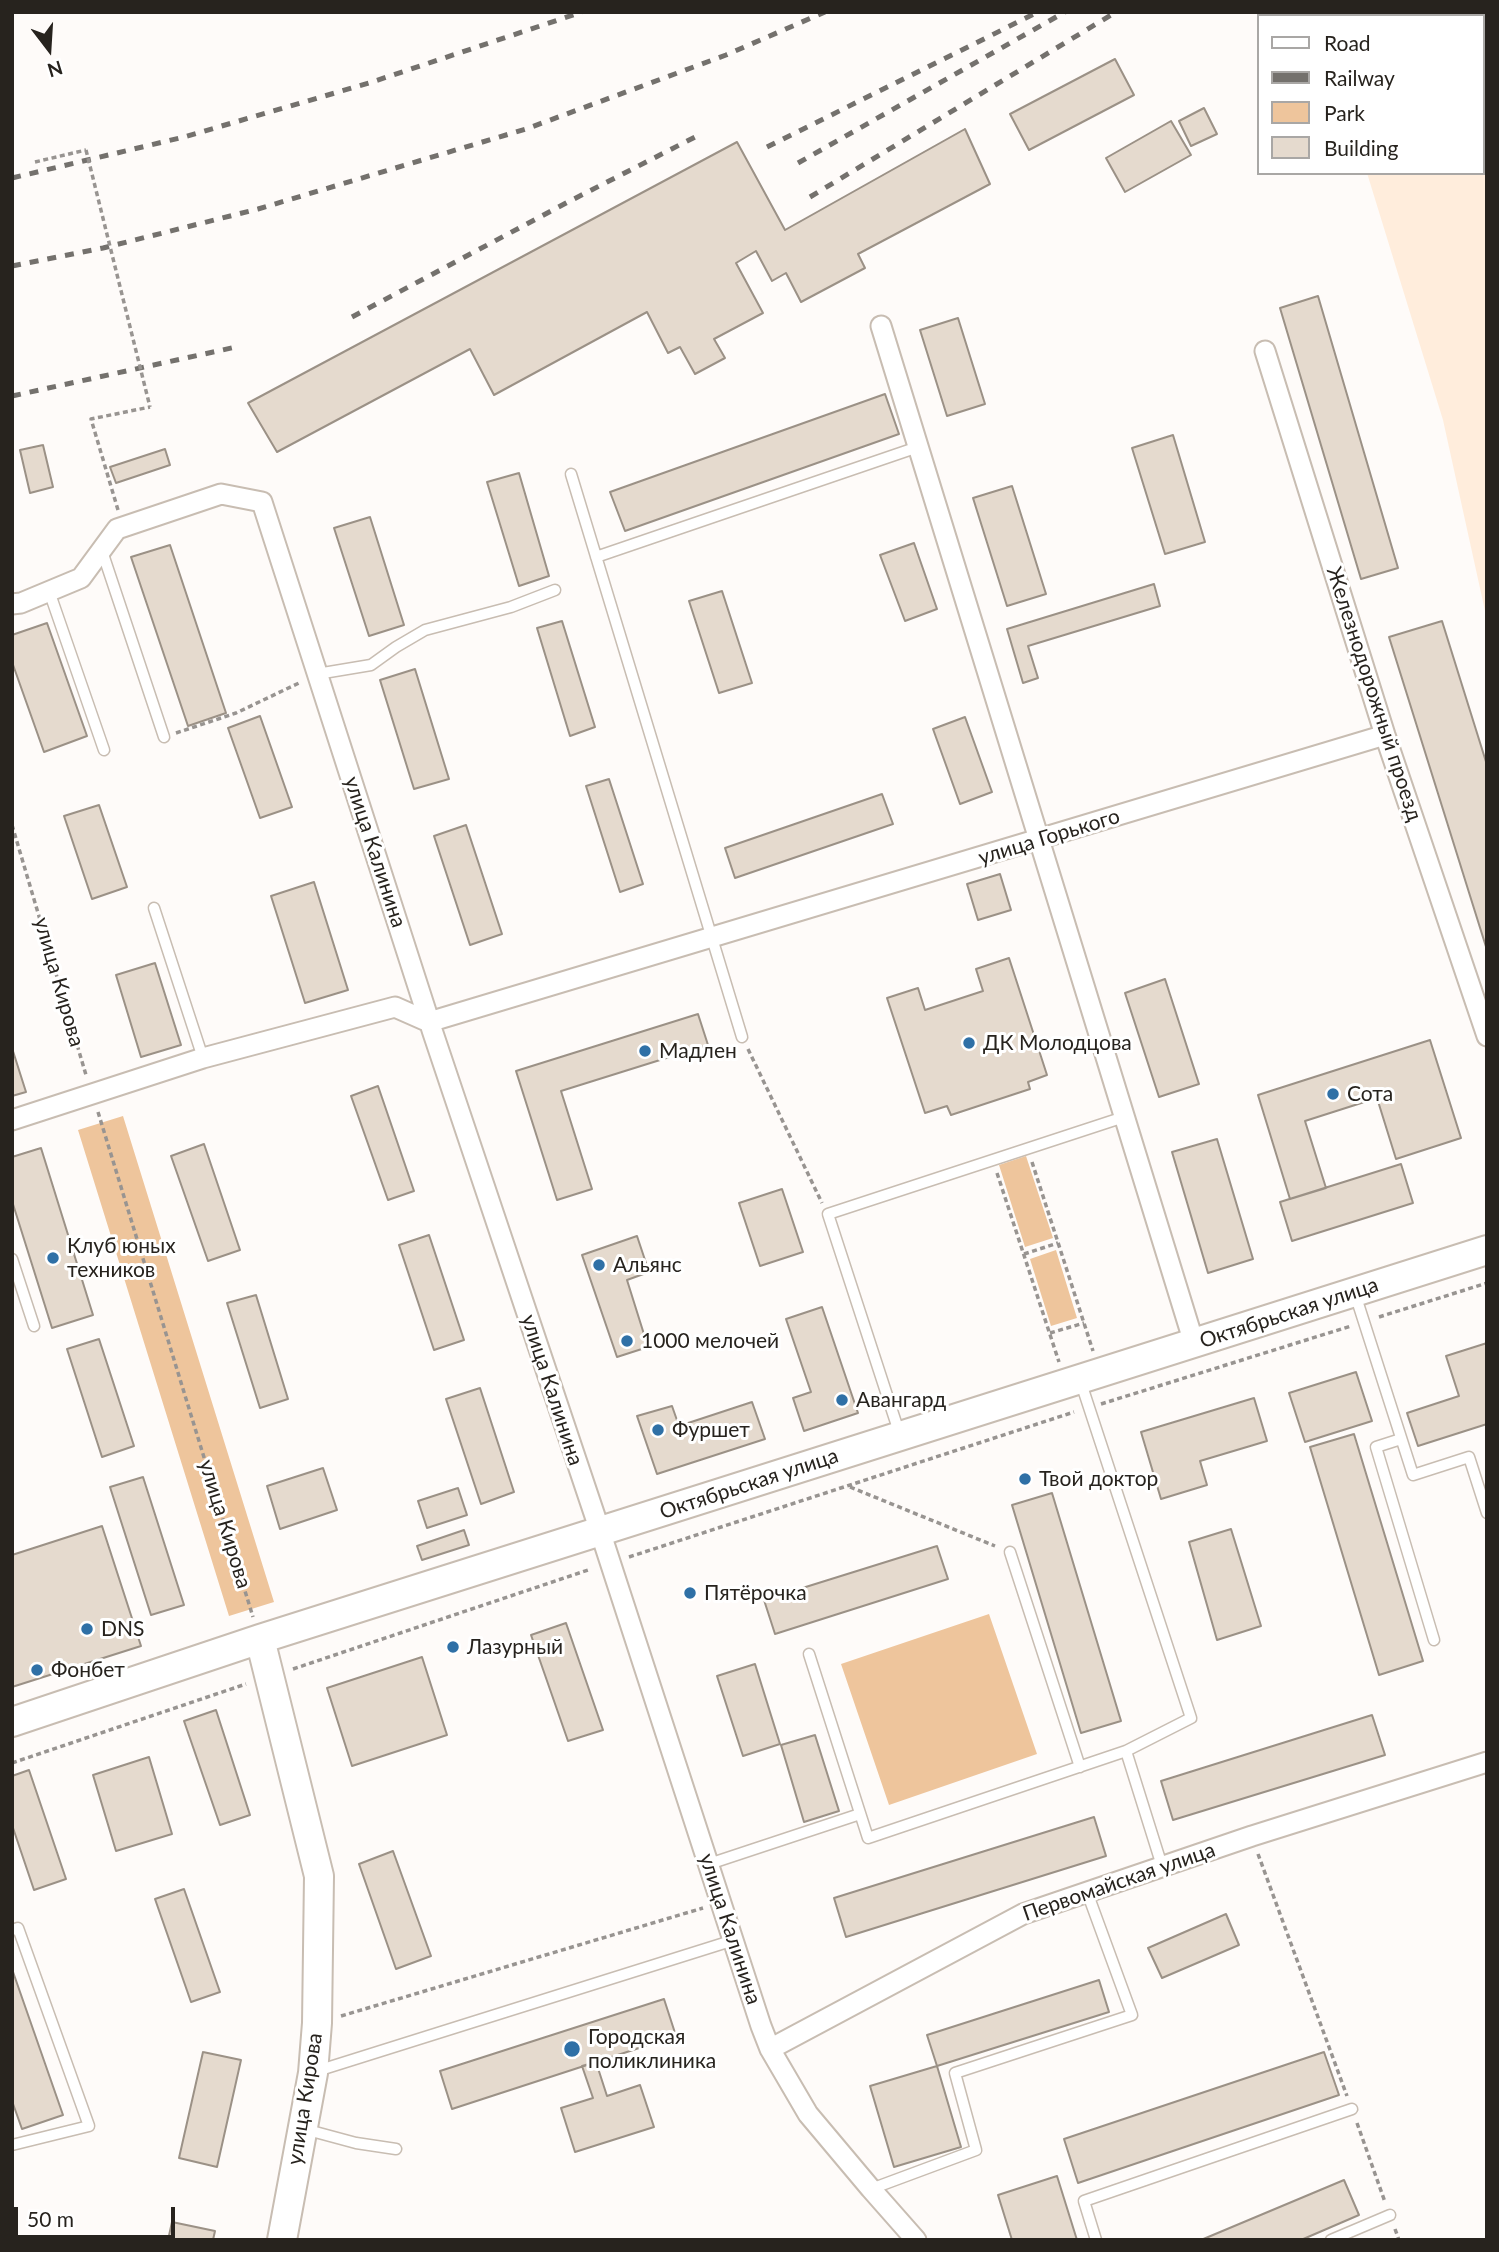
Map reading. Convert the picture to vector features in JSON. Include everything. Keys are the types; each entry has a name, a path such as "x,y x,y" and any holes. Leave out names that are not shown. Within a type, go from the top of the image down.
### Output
{"main road":[{"name":"Октябрьская улица","path":"12,1722 260,1639 1487,1250"},
{"name":"улица Кирова","path":"260,1639 319,1877 317,2024 313,2073 282,2240"}],"street":[{"path":"881,326 1194,1343"},
{"name":"Железнодорожный проезд","path":"1265,351 1385,735 1487,1036"},
{"name":"улица Калинина","path":"123,527 221,494 262,502 429,1022 770,2049 808,2114 916,2240"},
{"path":"12,604 21,603 81,578 117,529 123,527"},
{"name":"улица Горького","path":"429,1022 1385,735"},
{"path":"12,1120 203,1058 395,1007 429,1022"},
{"name":"Первомайская улица","path":"770,2049 1023,1914 1252,1836 1487,1762"}],"lane":[{"path":"596,557 918,447"},
{"path":"571,474 743,1037"},
{"path":"102,550 164,737"},
{"path":"317,674 370,665 425,630 511,607 555,590"},
{"path":"49,591 104,750"},
{"path":"154,908 203,1058"},
{"path":"900,1436 828,1214 1124,1117"},
{"path":"12,1259 34,1326"},
{"path":"1355,1292 1413,1475 1469,1457 1487,1513"},
{"path":"809,1654 868,1839 1126,1751 1191,1718 1089,1407 1082,1378"},
{"path":"1401,1439 1376,1447 1434,1640"},
{"path":"1010,1552 1080,1767"},
{"path":"1126,1751 1162,1867"},
{"path":"709,1864 860,1814"},
{"path":"871,2189 976,2150 955,2073 1132,2015 1087,1892"},
{"path":"12,1930 18,1928 89,2126 12,2146"},
{"path":"313,2073 734,1940"},
{"path":"1096,2240 1084,2201 1352,2109"},
{"path":"302,2129 356,2143 396,2149"},
{"path":"1331,2240 1390,2216"}],"path":[{"path":"35,162 86,150 150,407 91,419 123,527"},
{"path":"164,737 236,713 317,674"},
{"name":"улица Кирова","path":"12,825 92,1096 260,1639"},
{"path":"743,1037 828,1214"},
{"path":"1028,1149 1084,1323 1082,1378"},
{"path":"993,1160 1050,1334 1082,1378"},
{"path":"1024,1254 1058,1243"},
{"path":"12,1763 610,1563 1089,1407 1487,1283"},
{"path":"1050,1334 1084,1323"},
{"path":"848,1486 1010,1552"},
{"path":"1252,1836 1399,2240"},
{"path":"317,2024 721,1903"}],"shaded area":[{"path":"1487,12 1487,620 1443,420 1368,175 1485,175 1485,14 1360,14"}],"green space":[{"path":"123,1116 274,1602 229,1616 78,1130"},
{"path":"1026,1156 1053,1238 1025,1247 999,1165"},
{"path":"1056,1250 1077,1318 1051,1326 1030,1259"},
{"path":"989,1614 1037,1754 889,1805 841,1664"}],"building":[{"path":"1115,59 1134,95 1029,150 1010,114"},
{"path":"1204,108 1217,134 1191,146 1179,121"},
{"path":"1171,121 1191,155 1125,192 1106,158"},
{"path":"965,129 990,184 858,254 865,268 801,302 786,273 772,281 756,251 736,263 763,313 714,339 725,358 695,374 680,347 668,353 647,312 494,395 470,349 277,452 248,403 737,142 785,230"},
{"path":"1318,296 1398,568 1361,579 1280,308"},
{"path":"958,318 985,404 947,416 920,330"},
{"path":"885,394 899,434 625,531 610,492"},
{"path":"1173,435 1205,542 1165,554 1132,448"},
{"path":"43,445 53,487 30,493 20,450"},
{"path":"165,449 170,465 116,483 110,467"},
{"path":"519,473 549,576 519,586 487,482"},
{"path":"1012,486 1046,594 1007,606 973,498"},
{"path":"370,517 404,625 369,636 334,528"},
{"path":"914,543 937,609 905,621 880,555"},
{"path":"170,545 226,713 188,726 131,557"},
{"path":"1154,584 1160,606 1028,646 1038,678 1023,683 1007,629"},
{"path":"722,591 752,683 719,693 689,601"},
{"path":"562,621 595,727 570,736 537,628"},
{"path":"1442,621 1487,765 1487,950 1389,637"},
{"path":"47,623 87,736 44,752 12,662 12,635"},
{"path":"415,669 449,779 414,789 380,680"},
{"path":"260,716 292,807 260,818 228,728"},
{"path":"965,717 992,792 960,804 933,729"},
{"path":"609,779 643,884 620,892 586,786"},
{"path":"882,794 893,824 735,878 725,848"},
{"path":"99,805 127,887 92,899 64,816"},
{"path":"466,825 502,934 470,945 434,836"},
{"path":"1000,874 1011,910 978,920 967,884"},
{"path":"314,882 348,990 305,1003 271,896"},
{"name":"ДК Молодцова","path":"1009,958 1047,1075 1028,1082 1030,1089 951,1115 947,1106 925,1113 887,998 918,988 925,1010 983,991 976,969"},
{"path":"155,963 181,1045 141,1057 116,975"},
{"path":"1165,979 1199,1084 1159,1097 1125,993"},
{"path":"698,1014 708,1045 561,1091 592,1189 557,1200 516,1071"},
{"path":"1430,1040 1461,1138 1396,1159 1377,1098 1305,1121 1326,1188 1290,1199 1258,1095"},
{"path":"12,1048 26,1092 12,1096"},
{"path":"378,1086 414,1191 388,1200 351,1096"},
{"path":"1217,1139 1253,1259 1208,1273 1172,1152"},
{"path":"204,1144 240,1250 208,1261 171,1156"},
{"name":"Клуб юных техников","path":"41,1148 93,1315 52,1328 12,1201 12,1157"},
{"path":"1401,1164 1413,1203 1292,1241 1280,1202"},
{"path":"782,1189 803,1252 760,1266 739,1203"},
{"path":"429,1235 464,1340 434,1350 399,1245"},
{"path":"637,1236 649,1272 627,1280 648,1347 617,1357 582,1255"},
{"path":"256,1295 288,1399 260,1408 227,1303"},
{"path":"822,1307 858,1413 804,1431 793,1398 811,1392 786,1319"},
{"path":"99,1339 134,1446 102,1457 67,1349"},
{"path":"1487,1343 1487,1424 1418,1446 1407,1413 1459,1396 1446,1356"},
{"path":"1356,1372 1372,1421 1305,1442 1289,1393"},
{"path":"480,1388 514,1492 481,1504 446,1399"},
{"path":"1254,1398 1267,1441 1200,1461 1207,1485 1161,1499 1141,1432"},
{"path":"752,1402 765,1439 657,1474 637,1416 672,1406 679,1426"},
{"path":"1354,1434 1423,1661 1379,1675 1310,1447"},
{"path":"323,1468 337,1510 280,1529 267,1486"},
{"path":"143,1477 184,1605 151,1615 110,1487"},
{"path":"458,1488 467,1515 427,1528 418,1501"},
{"path":"1052,1493 1121,1721 1081,1733 1012,1505"},
{"path":"102,1526 141,1646 12,1687 12,1555"},
{"path":"1231,1529 1261,1626 1217,1640 1189,1542"},
{"path":"464,1530 469,1545 422,1560 417,1546"},
{"path":"937,1546 948,1579 775,1634 764,1600"},
{"path":"566,1623 603,1730 568,1741 531,1635"},
{"path":"422,1657 447,1735 352,1766 327,1688"},
{"path":"755,1664 780,1744 743,1756 717,1676"},
{"path":"216,1710 250,1815 220,1825 184,1721"},
{"path":"1372,1715 1385,1755 1173,1820 1161,1781"},
{"path":"815,1735 839,1811 804,1822 781,1745"},
{"path":"149,1757 172,1834 116,1851 93,1775"},
{"path":"29,1770 66,1879 34,1890 12,1825 12,1776"},
{"path":"1094,1817 1106,1856 846,1937 834,1898"},
{"path":"393,1851 431,1956 396,1969 359,1864"},
{"path":"184,1889 220,1992 191,2002 155,1899"},
{"path":"1226,1914 1239,1945 1162,1978 1148,1948"},
{"path":"12,1969 63,2115 22,2129 12,2101"},
{"path":"1099,1980 1109,2012 937,2066 927,2035"},
{"name":"Городская поликлиника","path":"664,1999 676,2036 452,2109 440,2071"},
{"path":"203,2052 241,2060 217,2167 179,2158"},
{"path":"1324,2052 1339,2095 1078,2183 1064,2139"},
{"path":"596,2062 607,2096 640,2085 654,2127 575,2152 561,2108 593,2098 582,2066"},
{"path":"937,2066 961,2147 894,2167 870,2086"},
{"path":"1057,2176 1077,2240 1012,2240 998,2195"},
{"path":"1344,2180 1359,2215 1301,2240 1201,2240"},
{"path":"172,2222 215,2231 213,2240 168,2240"}],"railway":[{"path":"12,178 184,137 369,83 582,12"},
{"path":"12,266 103,248 258,209 526,129 726,55 825,12"},
{"path":"767,147 1038,12"},
{"path":"798,163 1065,12"},
{"path":"810,197 1116,12"},
{"path":"352,317 697,136"},
{"path":"12,396 236,347"}],"place":[{"name":"ДК Молодцова","path":"969,1043"},
{"name":"Мадлен","path":"645,1051"},
{"name":"Сота","path":"1333,1094"},
{"name":"Клуб юных техников","path":"53,1258"},
{"name":"Альянс","path":"599,1265"},
{"name":"1000 мелочей","path":"627,1341"},
{"name":"Авангард","path":"842,1400"},
{"name":"Фуршет","path":"658,1430"},
{"name":"Твой доктор","path":"1025,1479"},
{"name":"Пятёрочка","path":"690,1593"},
{"name":"DNS","path":"87,1629"},
{"name":"Лазурный","path":"453,1647"},
{"name":"Фонбет","path":"37,1670"},
{"name":"Городская поликлиника","path":"572,2049"}]}
